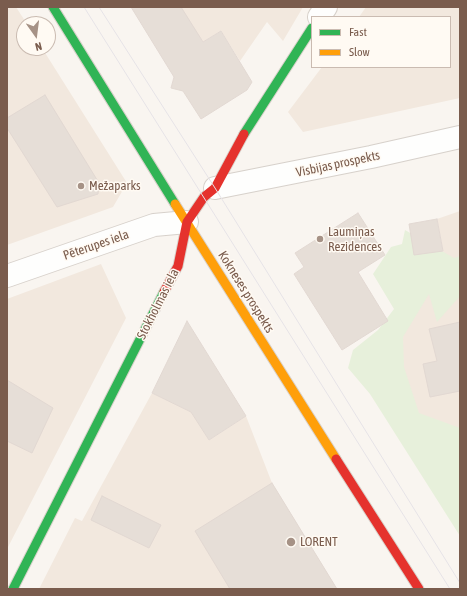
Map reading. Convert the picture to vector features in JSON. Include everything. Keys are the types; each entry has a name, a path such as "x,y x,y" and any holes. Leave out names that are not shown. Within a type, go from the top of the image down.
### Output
{"street":[{"name":"Kokneses prospekts","path":"53,7 419,589"},
{"path":"321,16 326,7"},
{"name":"Stokholmas iela","path":"13,589 178,266 187,222 204,197 215,188 248,127 311,30"},
{"name":"Visbijas prospekts","path":"215,188 460,138"},
{"name":"Pēterupes iela","path":"7,276 154,226 187,222"}],"shaded area":[{"path":"7,7 16,7 22,16 16,16 16,56 47,56 127,183 113,207 7,245"},
{"path":"174,7 303,7 283,41 267,22 240,61 221,31 203,42"},
{"path":"366,7 460,7 460,98 303,132 288,112 321,68 451,68 451,16 360,16"},
{"path":"460,211 460,512 388,350 443,251 437,219"},
{"path":"101,264 126,318 7,549 7,299"},
{"path":"152,393 192,412 209,440 246,416 272,483 337,589 39,589 75,518 82,521"}],"green space":[{"path":"405,230 454,258 460,256 460,296 437,322 429,294 403,337 404,367 419,413 460,428 460,536 370,394 348,368 353,350 378,330 394,309 373,274 391,247 402,244"}],"building":[{"path":"131,7 181,7 203,42 221,31 252,82 247,90 201,119 183,91 171,88 174,77"},
{"path":"45,95 99,183 98,194 57,207 7,128 7,118"},
{"path":"358,213 385,255 358,272 388,321 342,350 294,274 304,267 295,253"},
{"path":"437,219 443,251 414,255 409,224"},
{"path":"187,321 246,416 209,440 191,412 152,393"},
{"path":"460,322 460,391 430,397 423,364 437,361 429,329"},
{"path":"7,380 53,408 32,453 7,441"},
{"path":"272,483 337,589 230,589 195,531"},
{"path":"102,496 161,525 149,548 91,520"}],"tram line":[{"path":"84,7 450,589"},
{"path":"99,7 215,188 460,583"}],"traffic: fast":[{"path":"53,7 175,204"},
{"path":"244,134 311,30"},
{"path":"13,589 164,292"}],"traffic: slow":[{"path":"175,204 336,459"}],"traffic: jam":[{"path":"164,292 178,266 187,222 204,197 215,188 244,134"},
{"path":"336,459 419,589"}],"place":[{"name":"Mežaparks","path":"81,186"},
{"name":"Laumiņas Rezidences","path":"320,239"},
{"name":"LORENT","path":"291,542"}]}
